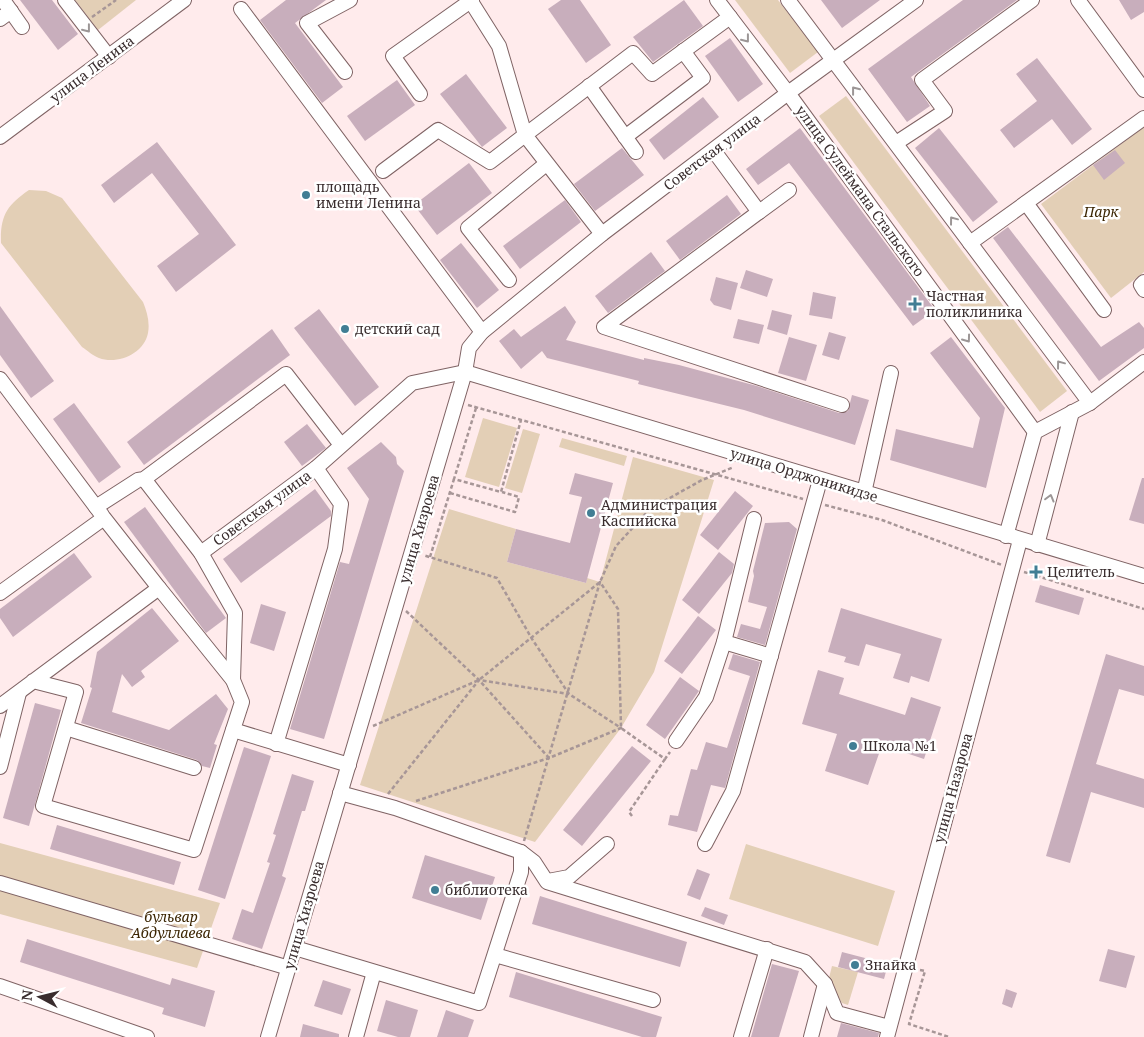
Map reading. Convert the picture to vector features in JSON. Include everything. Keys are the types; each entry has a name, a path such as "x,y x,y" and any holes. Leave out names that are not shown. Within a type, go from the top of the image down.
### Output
{"street":[{"path":"65,0 109,57"},
{"name":"улица Ленина","path":"0,137 184,0"},
{"path":"345,72 307,23 350,0"},
{"path":"420,94 394,56 471,0 499,46 525,135 602,234"},
{"name":"улица Сулеймана Стальского","path":"717,0 788,93 1035,432"},
{"path":"788,0 1090,403"},
{"name":"Советская улица","path":"512,308 602,234 714,151 788,93 916,0"},
{"path":"896,143 945,111 922,80 1032,0"},
{"path":"1078,0 1144,90"},
{"path":"241,9 482,332"},
{"path":"4,10 22,27"},
{"path":"383,170 438,130 490,162 633,53 652,74 730,17"},
{"path":"625,137 703,78 683,51"},
{"path":"589,86 636,152"},
{"path":"970,243 1144,118"},
{"path":"714,151 759,212"},
{"path":"509,280 468,228 546,164"},
{"path":"789,190 604,328 842,405"},
{"path":"1026,203 1104,310"},
{"path":"1144,282 1141,285 1144,290"},
{"name":"улица Хизроева","path":"268,1037 413,552 465,372 469,348 482,332 512,308"},
{"path":"1006,536 1035,432 1090,403 1144,362"},
{"path":"316,468 412,383 465,372"},
{"name":"улица Орджоникидзе","path":"465,372 1144,576"},
{"path":"864,493 891,373"},
{"path":"0,593 138,480 144,479 286,374 341,445"},
{"path":"0,379 158,588 233,680 242,702 194,850 43,806 76,692 33,681"},
{"path":"1037,545 1072,412"},
{"name":"Советская улица","path":"144,479 201,553 316,468 341,504 335,549 276,744"},
{"path":"705,844 733,791 820,480"},
{"path":"676,741 706,697 724,642 754,519"},
{"name":"улица Назарова","path":"888,1032 1020,540"},
{"path":"201,553 235,613 233,680"},
{"path":"0,706 158,588"},
{"path":"724,642 771,656"},
{"path":"0,767 19,693"},
{"path":"66,728 194,768"},
{"path":"233,730 348,765"},
{"path":"340,793 381,803 521,852 534,862 547,882 805,962 825,984 837,1012 888,1032"},
{"path":"547,882 569,877 607,844"},
{"path":"295,948 479,1003 521,872 521,852"},
{"path":"0,883 289,968"},
{"path":"741,1037 767,949"},
{"path":"495,955 653,1000"},
{"path":"356,1037 374,972"},
{"path":"811,1037 825,984"},
{"path":"0,986 143,1036"}],"path":[{"path":"83,23 116,0"},
{"path":"430,557 476,407"},
{"path":"501,492 521,420"},
{"path":"521,852 569,694 600,582 616,546 650,509 716,474 753,460"},
{"path":"450,493 515,512 519,497 454,479"},
{"path":"413,552 497,578 532,639 569,694 665,759"},
{"path":"381,803 479,680 600,582"},
{"path":"600,582 618,609 621,728"},
{"path":"398,603 479,680 549,758"},
{"path":"358,732 479,680 569,694"},
{"path":"396,808 549,758 621,728"},
{"path":"632,816 629,812 676,741"},
{"path":"920,970 925,971 909,1024 949,1037"}],"green space":[{"path":"75,0 136,0 98,30"},
{"path":"735,0 778,0 818,52 790,73"},
{"path":"846,96 1067,391 1040,412 819,116"},
{"name":"Парк","path":"1144,127 1144,272 1111,298 1041,204"},
{"path":"29,190 46,191 62,198 143,302 148,317 148,333 141,347 129,356 121,359 106,360 97,357 82,347 1,243 2,225 6,212 15,201"},
{"path":"483,418 517,428 499,487 465,477"},
{"path":"523,429 540,434 522,493 505,488"},
{"path":"562,438 627,456 624,466 559,447"},
{"path":"633,457 714,480 654,672 621,728 535,842 360,785 449,509 516,529 507,562 586,583 587,578 600,582"},
{"name":"бульвар Абдуллаева","path":"0,843 220,903 197,968 0,914"},
{"path":"746,844 895,891 878,946 729,899"},
{"path":"832,966 858,972 848,1005 842,1003 828,982"}],"building":[{"path":"20,0 52,0 78,34 58,50"},
{"path":"286,0 326,0 295,23 343,87 322,103 260,20"},
{"path":"561,0 580,0 611,45 586,63 548,9"},
{"path":"684,0 703,26 653,62 633,37"},
{"path":"821,0 880,0 842,28"},
{"path":"963,0 1017,0 911,77 930,106 907,122 868,69"},
{"path":"1119,0 1144,0 1144,12 1131,20"},
{"path":"730,38 763,84 738,102 705,56"},
{"path":"1037,58 1092,129 1072,145 1052,119 1014,148 1000,130 1037,101 1016,74"},
{"path":"466,74 507,128 482,147 440,94"},
{"path":"397,80 415,105 365,141 347,116"},
{"path":"703,97 719,117 664,160 649,140"},
{"path":"800,128 935,310 913,326 789,163 758,185 746,169"},
{"path":"939,128 998,202 973,222 915,148"},
{"path":"157,142 236,245 176,292 157,266 199,234 152,173 114,203 101,185"},
{"path":"622,148 644,175 595,211 574,184"},
{"path":"1115,150 1125,163 1104,180 1093,165"},
{"path":"469,163 492,193 437,235 414,205"},
{"path":"727,195 741,214 680,260 666,241"},
{"path":"565,200 581,222 520,269 503,246"},
{"path":"1008,227 1101,347 1139,322 1144,328 1144,348 1099,381 993,238"},
{"path":"461,243 499,290 477,308 440,260"},
{"path":"651,252 665,271 608,313 595,296"},
{"path":"746,270 773,279 767,297 740,288"},
{"path":"716,277 738,283 731,310 714,305 710,300"},
{"path":"813,292 836,297 832,319 809,315"},
{"path":"0,306 54,381 31,398 0,355"},
{"path":"565,306 576,322 566,340 644,360 644,358 679,365 757,386 839,413 848,411 852,395 869,400 855,445 744,410 638,384 639,381 547,358 542,351 521,369 499,341 514,329 521,337"},
{"path":"319,309 379,387 355,406 294,328"},
{"path":"772,310 792,315 787,335 767,329"},
{"path":"738,319 764,325 759,344 733,338"},
{"path":"272,329 290,355 144,465 127,442"},
{"path":"829,332 846,337 839,360 822,355"},
{"path":"789,337 817,345 806,381 778,373"},
{"path":"951,337 1005,408 986,488 890,460 896,429 973,448 980,418 930,353"},
{"path":"74,403 121,467 99,483 53,419"},
{"path":"307,424 326,448 302,466 284,442"},
{"path":"381,442 396,457 397,464 404,471 324,739 290,729 340,562 349,564 369,499 347,468"},
{"name":"Администрация Каспийска","path":"575,473 613,483 586,583 507,562 516,529 570,543 582,497 569,494"},
{"path":"1142,478 1144,478 1144,524 1129,520"},
{"path":"315,489 331,511 331,516 241,583 223,559"},
{"path":"735,491 753,506 718,550 700,535"},
{"path":"145,507 226,618 206,633 124,522"},
{"path":"789,522 797,529 765,645 737,637 741,624 760,629 767,607 748,602 754,576 753,571 765,523"},
{"path":"719,552 734,564 732,573 699,614 682,600"},
{"path":"74,553 92,577 13,637 0,618 0,609"},
{"path":"1040,585 1084,598 1079,615 1035,602"},
{"path":"261,604 286,612 274,651 250,643"},
{"path":"152,608 179,641 141,671 145,677 132,687 122,674 112,712 169,730 216,694 228,709 214,744 217,745 210,768 202,766 197,760 81,723 92,688 90,687 97,652"},
{"path":"841,608 942,639 929,682 911,676 909,683 893,678 901,654 866,644 859,666 844,662 846,657 828,652"},
{"path":"698,616 716,630 682,674 664,661"},
{"path":"733,654 760,662 725,788 711,785 697,832 668,825 670,815 678,816 691,769 697,770 706,742 727,748 750,676 728,669"},
{"path":"1106,654 1144,666 1144,696 1119,689 1096,764 1144,779 1144,808 1091,792 1070,863 1046,856"},
{"path":"818,670 844,678 839,694 905,715 911,697 941,707 924,759 882,745 868,785 825,771 837,734 802,724"},
{"path":"680,677 699,691 665,739 646,725"},
{"path":"35,703 61,710 29,826 3,818"},
{"path":"632,746 651,761 582,846 563,830"},
{"path":"244,747 271,756 225,899 198,890"},
{"path":"292,774 314,781 305,811 302,811 282,876 286,878 262,949 232,939 242,909 253,913 270,863 267,862 276,835 273,834"},
{"path":"57,825 181,862 174,885 50,849"},
{"path":"425,855 495,877 481,920 412,898"},
{"path":"697,869 710,874 700,900 687,895"},
{"path":"540,896 687,942 680,967 532,924"},
{"path":"705,907 728,915 724,925 701,916"},
{"path":"27,939 170,985 172,978 215,991 205,1027 162,1014 164,1008 20,962"},
{"path":"1108,949 1135,956 1126,988 1099,981"},
{"path":"842,952 888,964 884,979 838,967"},
{"path":"772,964 799,971 779,1037 751,1037"},
{"path":"516,972 662,1017 656,1037 642,1037 509,997"},
{"path":"323,980 351,989 342,1015 314,1006"},
{"path":"1006,989 1017,993 1012,1008 1002,1004"},
{"path":"386,1000 418,1010 410,1037 398,1037 377,1031"},
{"path":"446,1010 474,1020 468,1037 437,1037"},
{"path":"841,1023 879,1033 878,1037 837,1037"},
{"path":"303,1024 339,1034 339,1037 300,1037"}],"place":[{"name":"площадь имени Ленина","path":"306,195"},
{"name":"Частная поликлиника","path":"915,304"},
{"name":"детский сад","path":"345,329"},
{"name":"Администрация Каспийска","path":"591,513"},
{"name":"Целитель","path":"1036,572"},
{"name":"Школа №1","path":"853,746"},
{"name":"библиотека","path":"435,890"},
{"name":"Знайка","path":"855,965"}]}
